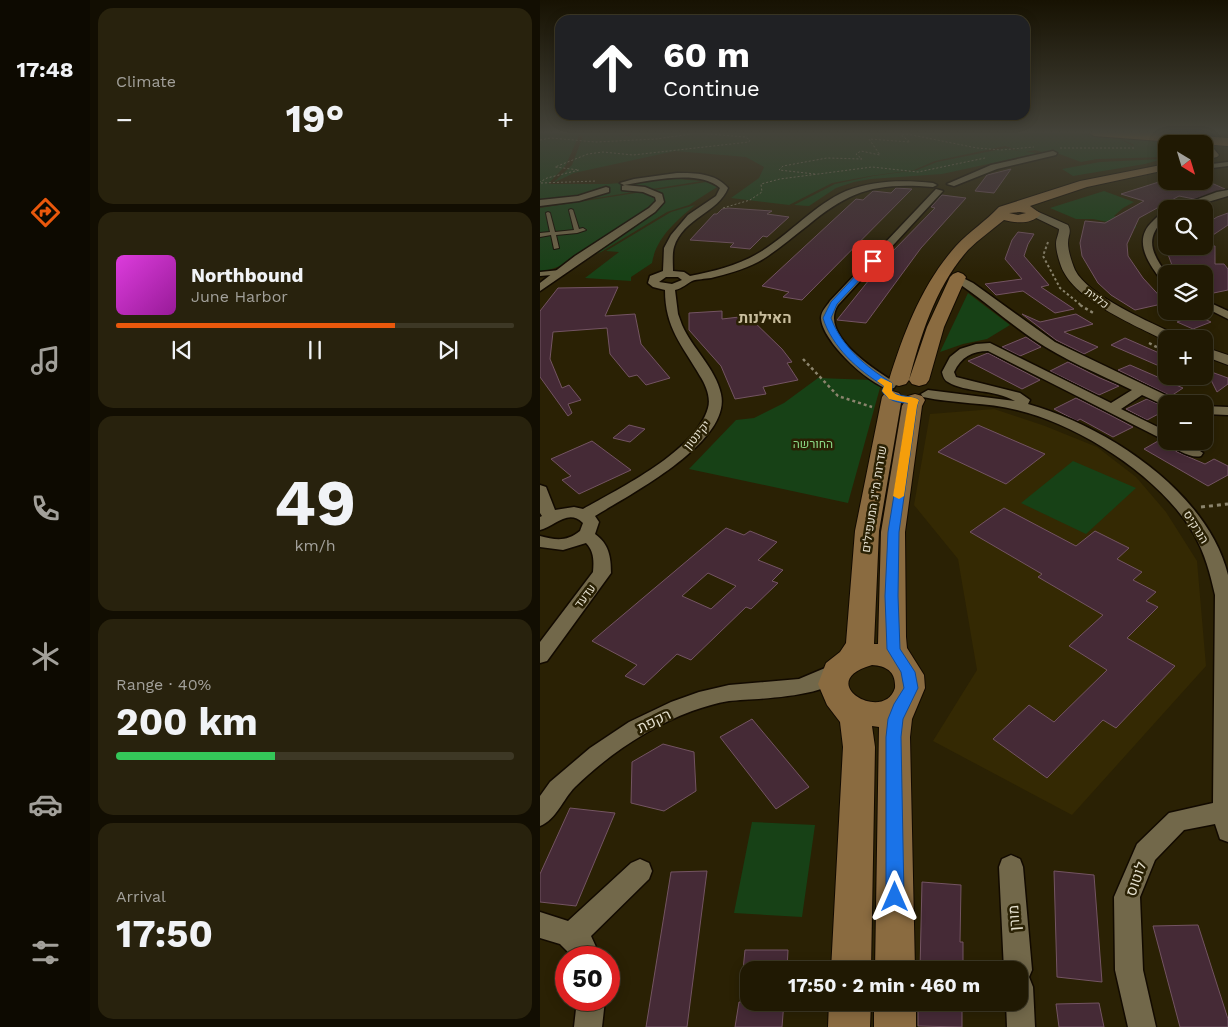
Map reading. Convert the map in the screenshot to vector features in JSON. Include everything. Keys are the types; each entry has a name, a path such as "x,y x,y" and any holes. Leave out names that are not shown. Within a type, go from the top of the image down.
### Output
{"main road":[{"name":"שדרות מ\"ג המעפילים","path":"843,684 860,644 867,531 904,393 907,352 924,310 941,276 967,242 1084,184 1104,180"},
{"name":"שדרות מ\"ג המעפילים","path":"904,393 926,354 957,278 973,255 991,235 1021,214 1041,205 1071,194 1124,180"},
{"name":"שדרות מ\"ג המעפילים","path":"902,664 893,649 892,637 893,532 912,406 904,393"},
{"path":"872,654 884,655 902,664 908,672 911,688 908,697 902,704 892,710 875,714 858,713 843,684 872,654"},
{"path":"843,684 854,720 859,747 851,961"},
{"path":"895,961 894,737 896,719 902,704"},
{"path":"849,1027 850,1011"},
{"path":"895,1011 895,1027"}],"street":[{"path":"540,203 573,199 615,186 656,180"},
{"path":"668,274 668,255 672,242 680,229 724,192 722,184 713,180"},
{"path":"688,278 682,274 668,274 656,277 652,281 657,286 670,287 683,284 688,278 718,273 751,261 772,248 836,200 856,190 891,184 950,191 957,188 951,184 961,180"},
{"path":"540,288 560,272 652,210 660,202 659,196 651,192 615,186"},
{"path":"904,393 873,375 841,345 827,324 828,313 834,303 936,188"},
{"path":"1200,200 1228,193"},
{"name":"כלנית","path":"1021,214 1061,225 1065,232 1062,243 1070,273 1081,285 1109,307 1158,331"},
{"path":"1158,222 1150,229 1147,242 1153,264 1158,270"},
{"path":"540,274 560,272"},
{"path":"957,278 974,287 1000,309 1051,345 1158,397"},
{"name":"יקינטון","path":"585,515 656,473 678,456 705,428 712,416 716,403 713,389 679,337 671,314 670,287"},
{"path":"1213,308 1228,316"},
{"path":"1022,407 1023,400 1015,395 963,384 951,379 948,372 958,354 969,349 990,347 1158,434"},
{"path":"1213,354 1228,360"},
{"path":"1111,409 1142,389"},
{"name":"הנרקיס","path":"904,393 982,400 1022,407 1058,419 1087,433 1146,471 1186,509 1208,545 1222,577 1224,595 1226,821"},
{"path":"1213,410 1228,410"},
{"path":"1190,450 1196,453"},
{"path":"540,490 548,511 546,521"},
{"path":"540,542 552,546 566,545 585,535 589,531 591,522 585,515 566,513 546,521"},
{"name":"עדעד","path":"540,656 602,573 603,556 592,539 585,535"},
{"name":"רקפת","path":"540,815 564,783 624,735 687,705 719,695 798,687 814,690 843,684"},
{"name":"לוטוס","path":"1142,1027 1129,970 1127,897 1146,852 1177,821 1226,821"},
{"name":"מורן","path":"1011,867 1017,961"},
{"path":"573,935 640,870"},
{"path":"540,925 573,935 582,946"},
{"path":"588,1027 590,1011"},
{"path":"1020,1011 1021,1027"}],"lane":[{"path":"540,235 580,230 571,210"},
{"path":"548,213 556,248"}],"path":[{"path":"540,183 582,180 615,186"},
{"path":"698,212 750,200 762,192 761,184 781,180"},
{"path":"803,359 838,396 904,393"},
{"path":"1186,509 1228,504"}],"shaded area":[{"path":"994,409 1045,426 1097,447 1136,477 1166,512 1197,561 1206,666 1072,815 933,741 977,670 958,559 914,505 930,414"}],"green space":[{"path":"540,180 552,180 548,184 607,184 663,180 702,181 540,207"},
{"path":"756,180 849,180 832,183 789,205 731,198"},
{"path":"866,180 836,188 809,206 794,205 835,184"},
{"path":"706,182 717,187 689,205 667,212 601,252 540,273 540,208"},
{"path":"1104,191 1134,202 1114,216 1136,222 1136,228 1093,219 1076,219 1050,208"},
{"path":"695,205 662,238 652,263 631,277 631,281 585,278 619,252 606,251 671,212"},
{"path":"968,293 1010,325 987,339 963,344 940,352"},
{"name":"החורשה","path":"883,377 848,503 689,469 736,420 754,418 784,403 818,378 872,380"},
{"path":"1073,461 1136,488 1086,534 1021,503"},
{"path":"752,822 815,825 802,917 734,913"}],"building":[{"path":"983,180 1003,180 994,193 975,191"},
{"path":"1158,182 1158,190 1213,190 1213,184 1225,189 1194,199 1179,196 1172,200 1158,200 1158,208 1139,218 1127,244 1128,256 1143,278 1158,294 1158,305 1135,310 1111,295 1098,283 1082,256 1080,243 1085,221 1105,223 1144,201 1121,194"},
{"path":"896,188 912,189 802,300 783,297 789,292 762,286 856,199 863,200 873,191 891,193"},
{"path":"942,195 966,198 921,248 866,323 837,320 889,255 935,208 931,207"},
{"path":"728,208 772,211 767,214 789,217 767,237 763,236 750,249 730,247 734,243 690,240 714,214"},
{"path":"1228,213 1228,225 1213,235 1213,219"},
{"path":"1018,232 1034,234 1024,256 1049,285 1041,287 1074,309 1055,313 1023,291 996,295 985,284 1022,279 1005,259 1012,240"},
{"path":"1213,246 1215,246 1215,264 1224,264 1228,269 1228,290 1213,293 1213,265 1172,265 1168,255 1213,255"},
{"path":"618,287 605,316 635,314 641,344 670,378 646,385 637,375 629,377 610,354 607,328 553,332 550,359 562,388 569,385 581,400 568,404 572,413 568,416 540,377 540,311 558,288"},
{"path":"722,311 722,319 748,316 782,349 792,362 787,363 798,380 763,387 766,394 735,399 721,366 689,330 689,313"},
{"path":"1022,314 1040,322 1076,314 1093,324 1064,332 1098,347 1084,354 1056,340"},
{"path":"1182,320 1207,320 1211,322 1193,329 1177,322"},
{"path":"1026,337 1041,347 1020,356 1002,347"},
{"path":"1125,338 1158,352 1158,366 1111,345"},
{"path":"988,353 1040,380 1022,389 968,361"},
{"path":"1068,362 1119,386 1099,395 1050,371"},
{"path":"1130,365 1158,377 1158,385 1176,385 1183,388 1172,395 1169,395 1118,370"},
{"path":"1213,373 1228,378 1228,384 1217,392 1213,384"},
{"path":"1076,398 1133,427 1113,437 1080,419 1077,421 1054,409"},
{"path":"1147,399 1158,404 1158,414 1147,420 1126,409"},
{"path":"629,425 645,429 630,442 613,438"},
{"path":"978,425 1045,454 1006,484 938,452"},
{"path":"592,441 631,470 579,494 562,480 571,476 551,459"},
{"path":"1158,441 1158,450 1175,450 1205,464 1214,459 1228,466 1228,475 1208,486 1144,449"},
{"path":"1004,508 1076,546 1095,531 1129,548 1117,559 1142,572 1133,580 1156,592 1146,601 1158,607 1127,638 1175,666 1116,728 1103,720 1047,778 993,739 1029,705 1054,722 1107,670 1069,646 1103,615 1038,577 1042,574 970,532"},
{"path":"726,528 744,535 750,531 777,542 758,560 783,570 772,581 778,583 751,609 746,607 691,660 677,654 644,685 625,676 637,665 592,641","holes":["708,573 736,586 711,609 682,596"]},
{"path":"752,719 809,787 776,809 720,737"},
{"path":"663,744 694,752 696,791 664,811 631,803 632,762"},
{"path":"570,808 615,813 576,906 540,902 540,874"},
{"path":"707,871 687,1027 646,1027 671,872"},
{"path":"1054,871 1094,875 1102,982 1057,977"},
{"path":"922,882 961,885 960,942 963,942 963,961 920,961"},
{"path":"1198,925 1228,1019 1228,1027 1180,1027 1153,926"},
{"path":"745,950 788,950 787,961 744,961"},
{"path":"739,1002 740,1011 783,1011 782,1027 735,1027"},
{"path":"1099,1003 1104,1027 1059,1027 1056,1004"},
{"path":"918,1011 962,1011 962,1027 918,1026"}],"slow traffic":[{"path":"881,381 889,385 887,391 892,397 900,400 914,400 899,496"}],"district":[{"name":"האילנות","path":"765,318"}],"route":[{"path":"873,261 830,308 827,324 841,345 851,355 873,375 889,385 887,391 892,397 900,400 914,400 893,532 891,596 893,649 911,680 908,697 902,704 896,719 894,737 895,897"}]}
